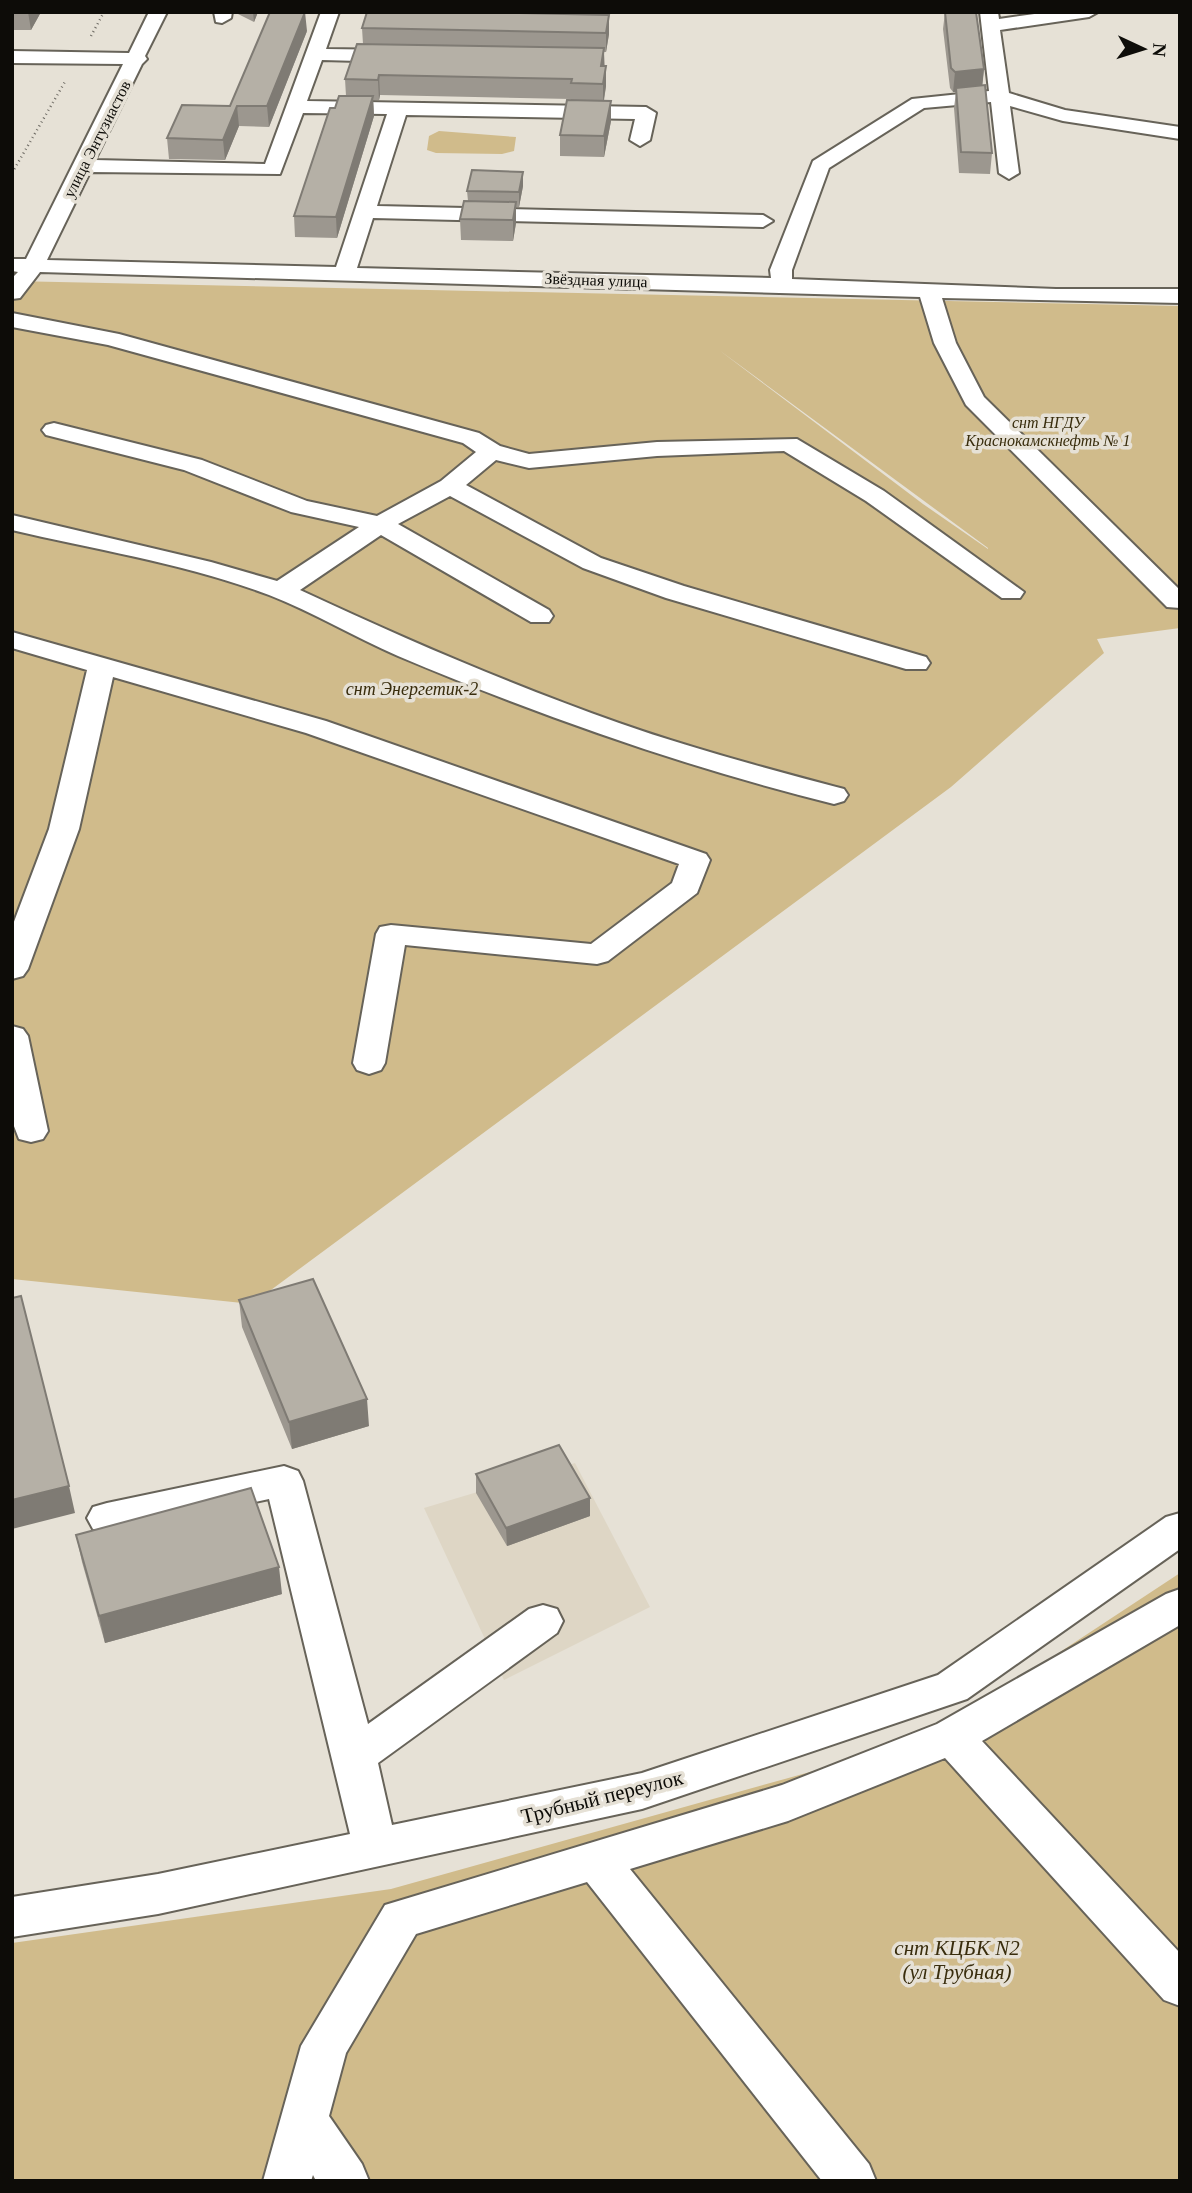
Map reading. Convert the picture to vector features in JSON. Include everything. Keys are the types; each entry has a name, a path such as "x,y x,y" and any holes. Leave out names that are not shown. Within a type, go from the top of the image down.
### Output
{"street":[{"name":"улица Энтузиастов","path":"12,293 34,265 138,59 158,12"},
{"path":"82,166 272,170 330,12"},
{"path":"1009,173 990,19 1089,12"},
{"path":"316,54 414,56"},
{"path":"12,57 138,59"},
{"path":"782,285 781,270 820,164 919,103 998,96 1063,115 1180,133"},
{"path":"296,107 646,113 640,140"},
{"path":"345,273 399,108"},
{"path":"363,212 763,221"},
{"name":"Звёздная улица","path":"12,265 1180,296"},
{"path":"929,291 945,343 974,400 1051,480 1176,601"},
{"path":"12,320 111,339 471,438 492,452 529,461 657,449 789,444 875,496 1011,592"},
{"path":"54,430 193,465 300,507 380,524 540,616"},
{"path":"278,590 291,585 380,524 450,486 492,452"},
{"path":"450,486 592,563 675,592 916,663"},
{"path":"12,522 202,567 278,590 407,650 609,729 714,763 834,795"},
{"path":"12,640 316,727 695,860 686,887 597,954 391,934 369,1063"},
{"path":"12,1036 31,1131"},
{"path":"107,1518 284,1480 355,1756 376,1850"},
{"name":"Трубный переулок","path":"12,1917 158,1894 376,1850 642,1791 952,1687 1180,1528"},
{"path":"288,2181 324,2046 401,1919 595,1858 788,1802 952,1737 1180,1605"},
{"path":"355,1756 543,1621"},
{"path":"952,1737 1180,1985"},
{"path":"595,1858 852,2181"},
{"path":"304,2121 345,2181"}],"lane":[{"path":"12,969 64,829 102,665"}],"path":[{"path":"12,173 104,12"}],"shaded area":[{"path":"575,1463 650,1607 504,1680 424,1508"}],"green space":[{"path":"439,131 516,137 514,151 502,154 436,153 427,150 429,136"},
{"name":"снт Энергетик-2","path":"12,281 1180,306 1180,628 1097,639 1104,653 951,787 252,1304 12,1279","holes":["719,350 988,548 923,504"]},
{"name":"снт КЦБК N2 (ул Трубная)","path":"1180,1573 1180,2181 12,2181 12,1943 391,1889 928,1739"}],"building":[{"path":"270,12 305,12 267,106 237,106 223,140 167,138 182,105 230,106"},
{"path":"367,12 609,15 606,33 362,28"},
{"path":"945,12 976,12 984,69 955,72 951,68"},
{"path":"357,44 604,48 601,66 606,66 603,84 571,83 572,79 379,75 378,80 345,79"},
{"path":"985,85 992,153 961,152 956,88"},
{"path":"339,96 373,96 336,217 294,216 330,108 335,108"},
{"path":"567,100 611,101 604,136 560,135"},
{"path":"472,170 523,172 519,192 467,191"},
{"path":"464,201 516,202 513,220 460,219"},
{"path":"313,1279 367,1399 289,1422 239,1300"},
{"path":"21,1296 69,1486 12,1500 12,1298"},
{"path":"559,1445 590,1498 506,1528 476,1474"},
{"path":"251,1488 279,1567 99,1616 76,1535"}],"park label":[{"name":"снт НГДУ Краснокамскнефть № 1","path":"1048,431"}]}
